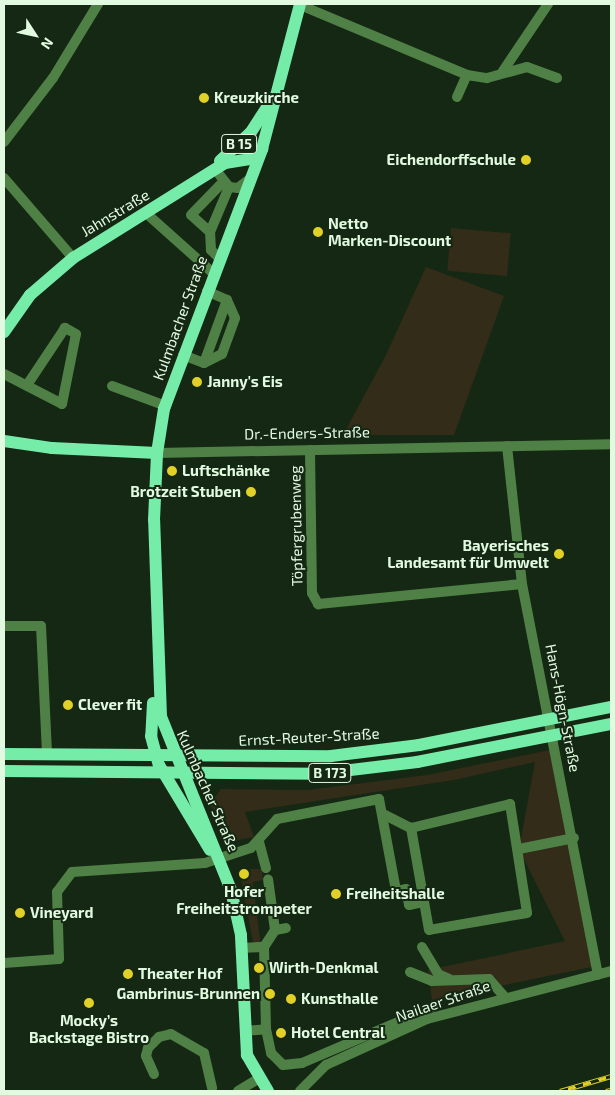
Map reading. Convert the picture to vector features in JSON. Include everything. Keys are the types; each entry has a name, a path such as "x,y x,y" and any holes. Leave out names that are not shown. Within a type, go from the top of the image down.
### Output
{"main road":[{"name":"Kulmbacher Straße","path":"218,859 164,774 156,757 151,736 155,655 157,453 166,406 183,355 262,150 306,5"},
{"name":"B 15","path":"183,190 243,141 281,85"},
{"name":"Jahnstraße","path":"4,332 30,295 73,258 147,214 215,169 235,159 256,156 262,150"},
{"name":"Dr.-Enders-Straße","path":"4,441 52,448 157,453"},
{"name":"Kulmbacher Straße","path":"155,655 161,717 174,757 228,879 242,948 244,1030 249,1060 258,1079 268,1091"},
{"name":"Ernst-Reuter-Straße","path":"4,754 174,757 378,751 611,707"},
{"name":"B 173","path":"4,771 317,774 368,769 611,724"}],"street":[{"path":"4,142 53,78 98,4"},
{"path":"503,71 548,4"},
{"path":"306,5 467,75 486,78 503,71 527,67 557,78"},
{"path":"457,97 467,75"},
{"path":"215,169 227,184 238,188 251,178"},
{"path":"4,178 73,258"},
{"path":"220,259 211,250 210,232 227,184"},
{"path":"210,232 191,215 227,184"},
{"path":"147,214 214,274"},
{"path":"183,355 204,362 222,354 235,318 227,300 208,291"},
{"path":"204,362 227,300"},
{"path":"4,374 62,404 76,334 65,328 27,385"},
{"path":"112,386 166,406"},
{"name":"Dr.-Enders-Straße","path":"157,453 611,444"},
{"name":"Hans-Högn-Straße","path":"507,446 522,584 574,838 598,975"},
{"name":"Töpfergrubenweg","path":"310,450 312,593 318,604 522,584"},
{"path":"4,626 41,626 47,755"},
{"path":"4,963 59,959 57,892 72,872 218,859 259,842 277,819 323,803 379,799 396,892 406,889 407,906 423,902"},
{"path":"383,814 411,828 510,804 519,849 527,913 429,930 411,828"},
{"path":"519,849 574,838"},
{"path":"259,842 266,868"},
{"path":"242,948 264,947 281,929 268,879"},
{"path":"264,947 266,1029 271,1053 283,1066 302,1063 433,1007"},
{"path":"422,947 438,974 454,980"},
{"name":"Nailaer Straße","path":"300,1091 326,1065 427,1019 504,996 611,971"},
{"path":"410,972 423,980 489,979 504,996"},
{"path":"244,1030 266,1029"},
{"path":"154,1074 146,1056 148,1048 159,1036 171,1034 204,1053 212,1088"},
{"path":"238,1091 258,1079"}],"shaded area":[{"path":"451,228 511,233 507,276 447,271"},
{"path":"426,267 504,296 454,435 343,435 385,357"},
{"path":"550,750 592,967 432,1000 428,970 565,941 519,849 535,762 454,780 245,812 254,837 227,842 210,804 221,789 308,790 427,775"},
{"path":"239,869 262,869 263,880 253,882 261,947 254,947"}],"railway":[{"path":"560,1091 611,1076"},
{"path":"606,1091 611,1090"}],"place":[{"name":"Kreuzkirche","path":"204,98"},
{"name":"Eichendorffschule","path":"526,160"},
{"name":"Netto Marken-Discount","path":"318,232"},
{"name":"Janny's Eis","path":"197,382"},
{"name":"Luftschänke","path":"172,471"},
{"name":"Brotzeit Stuben","path":"251,492"},
{"name":"Bayerisches Landesamt für Umwelt","path":"559,554"},
{"name":"Clever fit","path":"68,705"},
{"name":"Hofer Freiheitstrompeter","path":"244,874"},
{"name":"Freiheitshalle","path":"336,894"},
{"name":"Vineyard","path":"20,913"},
{"name":"Wirth-Denkmal","path":"259,968"},
{"name":"Theater Hof","path":"128,974"},
{"name":"Gambrinus-Brunnen","path":"270,994"},
{"name":"Kunsthalle","path":"291,999"},
{"name":"Mocky’s Backstage Bistro","path":"89,1003"},
{"name":"Hotel Central","path":"281,1033"}]}
